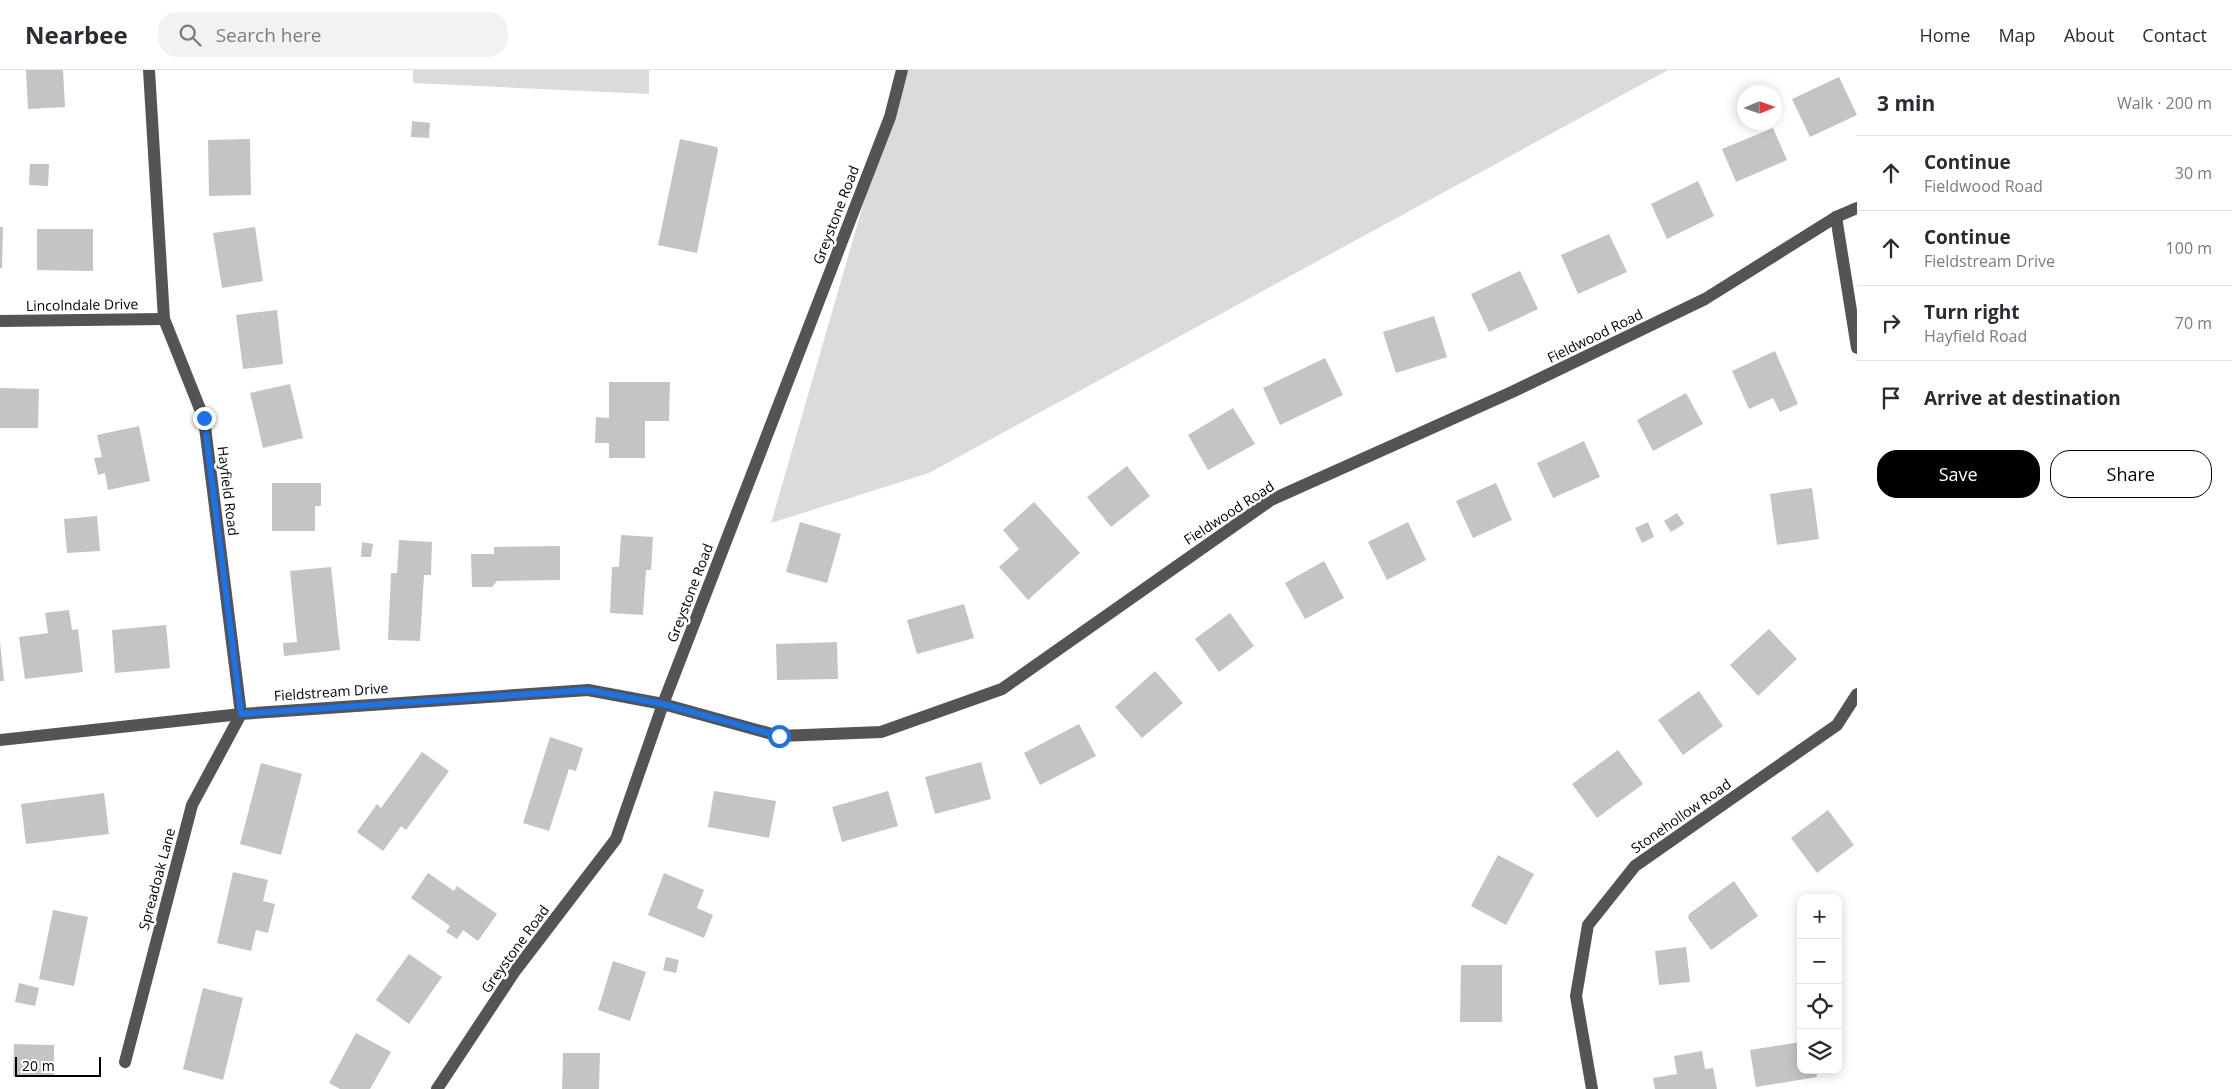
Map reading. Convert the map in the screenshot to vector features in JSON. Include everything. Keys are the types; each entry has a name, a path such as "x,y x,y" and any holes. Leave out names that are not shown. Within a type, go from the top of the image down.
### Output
{"street":[{"name":"Hayfield Road","path":"148,70 164,319 204,418 241,714"},
{"name":"Greystone Road","path":"437,1089 515,971 616,839 663,704 890,117 902,70"},
{"name":"Fieldwood Road","path":"663,704 779,736 881,732 1002,688 1272,500 1512,392 1706,299 1836,217 1857,208"},
{"path":"1836,217 1857,348"},
{"name":"Lincolndale Drive","path":"0,321 164,319"},
{"name":"Fieldstream Drive","path":"0,740 241,714 588,690 663,704"},
{"name":"Stonehollow Road","path":"1592,1089 1576,996 1588,925 1635,866 1837,725 1857,694"},
{"name":"Spreadoak Lane","path":"125,1062 192,805 241,714"}],"shaded area":[{"path":"413,70 649,70 649,94 413,83"},
{"path":"902,70 1668,70 929,473 771,523"}],"building":[{"path":"26,70 63,70 65,107 28,109"},
{"path":"1839,77 1857,115 1810,137 1792,99"},
{"path":"412,121 430,123 429,138 411,137"},
{"path":"1768,130 1774,130 1787,160 1736,182 1722,149"},
{"path":"250,139 251,195 209,196 208,140"},
{"path":"680,139 717,147 718,150 697,253 658,245"},
{"path":"30,164 49,164 48,186 29,185"},
{"path":"1698,181 1714,216 1667,239 1651,204"},
{"path":"0,227 3,227 2,268 0,268"},
{"path":"255,227 263,281 222,288 213,233"},
{"path":"37,229 93,229 93,271 37,270"},
{"path":"1609,234 1627,272 1578,294 1561,255"},
{"path":"1520,271 1538,309 1489,332 1471,294"},
{"path":"277,310 283,364 243,369 236,315"},
{"path":"1434,316 1447,357 1396,373 1383,332"},
{"path":"1775,351 1798,404 1780,412 1773,398 1749,409 1732,371"},
{"path":"1325,358 1343,395 1280,425 1263,388"},
{"path":"609,382 670,382 669,421 645,421 645,458 609,458 609,443 595,443 596,417 609,418"},
{"path":"290,384 303,438 263,448 250,393"},
{"path":"0,388 39,389 38,428 0,428"},
{"path":"1686,393 1703,424 1653,451 1637,420"},
{"path":"1233,408 1255,444 1208,470 1188,435"},
{"path":"139,426 150,481 108,490 105,473 98,475 94,458 102,457 97,435"},
{"path":"1584,441 1600,477 1553,498 1537,463"},
{"path":"1127,466 1150,496 1111,527 1087,497"},
{"path":"272,483 321,483 321,506 315,506 315,531 272,531"},
{"path":"1496,483 1512,520 1473,538 1456,501"},
{"path":"1812,488 1819,539 1777,545 1770,494"},
{"path":"1034,502 1080,553 1028,600 999,567 1019,549 1003,530"},
{"path":"1677,513 1684,524 1671,532 1664,521"},
{"path":"97,516 100,551 67,553 64,519"},
{"path":"800,522 841,534 827,583 786,572"},
{"path":"1408,522 1426,560 1387,580 1368,542"},
{"path":"1648,522 1654,537 1642,543 1635,528"},
{"path":"621,535 653,537 651,570 646,570 643,615 610,613 612,567 619,567"},
{"path":"399,540 432,542 431,575 424,575 420,641 388,640 391,573 397,573"},
{"path":"362,542 373,544 371,557 361,557"},
{"path":"560,546 560,580 497,581 492,587 472,587 471,554 494,554 494,547"},
{"path":"1324,561 1344,598 1305,619 1285,583"},
{"path":"331,567 340,650 284,656 283,643 297,642 290,571"},
{"path":"964,604 974,638 917,654 907,620"},
{"path":"69,610 72,630 78,629 83,672 25,679 19,637 48,633 45,613"},
{"path":"1230,613 1254,646 1219,672 1195,639"},
{"path":"166,625 170,668 115,673 112,630"},
{"path":"1769,629 1797,659 1758,696 1730,665"},
{"path":"0,642 4,681 0,681"},
{"path":"837,642 838,679 777,680 776,644"},
{"path":"1155,671 1183,703 1142,738 1115,707"},
{"path":"1699,691 1723,726 1683,755 1658,720"},
{"path":"1079,724 1096,756 1040,785 1024,753"},
{"path":"550,737 583,748 576,771 569,769 549,831 523,823"},
{"path":"1618,750 1643,784 1597,818 1572,784"},
{"path":"422,752 449,771 406,830 401,826 383,851 357,832 377,804 381,808"},
{"path":"981,762 991,799 935,814 925,777"},
{"path":"261,763 302,774 281,855 240,844"},
{"path":"714,791 776,801 769,838 708,827"},
{"path":"888,791 898,826 842,842 832,807"},
{"path":"104,793 109,834 26,844 21,804"},
{"path":"1828,810 1854,845 1817,873 1791,838"},
{"path":"1498,855 1534,874 1506,925 1471,906"},
{"path":"233,872 268,880 263,901 275,904 268,933 256,930 251,951 217,943"},
{"path":"428,873 454,891 457,886 497,914 478,941 463,930 457,939 446,932 450,926 411,898"},
{"path":"664,873 704,890 697,908 713,915 704,938 648,915"},
{"path":"1734,881 1758,916 1711,950 1688,918 1689,914"},
{"path":"53,910 88,917 74,986 39,979"},
{"path":"1686,947 1690,982 1659,985 1655,951"},
{"path":"409,954 442,977 409,1024 376,1000"},
{"path":"666,957 679,960 676,973 663,970"},
{"path":"613,961 646,972 630,1021 598,1010"},
{"path":"1461,965 1502,965 1502,1022 1460,1022"},
{"path":"19,983 39,988 35,1006 15,1002"},
{"path":"203,988 243,998 223,1080 183,1069"},
{"path":"356,1033 391,1052 370,1089 340,1089 329,1083"},
{"path":"1797,1043 1797,1074 1817,1074 1817,1077 1756,1087 1750,1050"},
{"path":"14,1044 54,1045 54,1077 13,1076"},
{"path":"1702,1051 1705,1069 1713,1068 1717,1089 1655,1089 1653,1078 1677,1074 1674,1056"},
{"path":"563,1053 600,1053 599,1089 562,1089"}],"route":[{"path":"204,418 241,714 588,690 663,704 779,736"}]}
